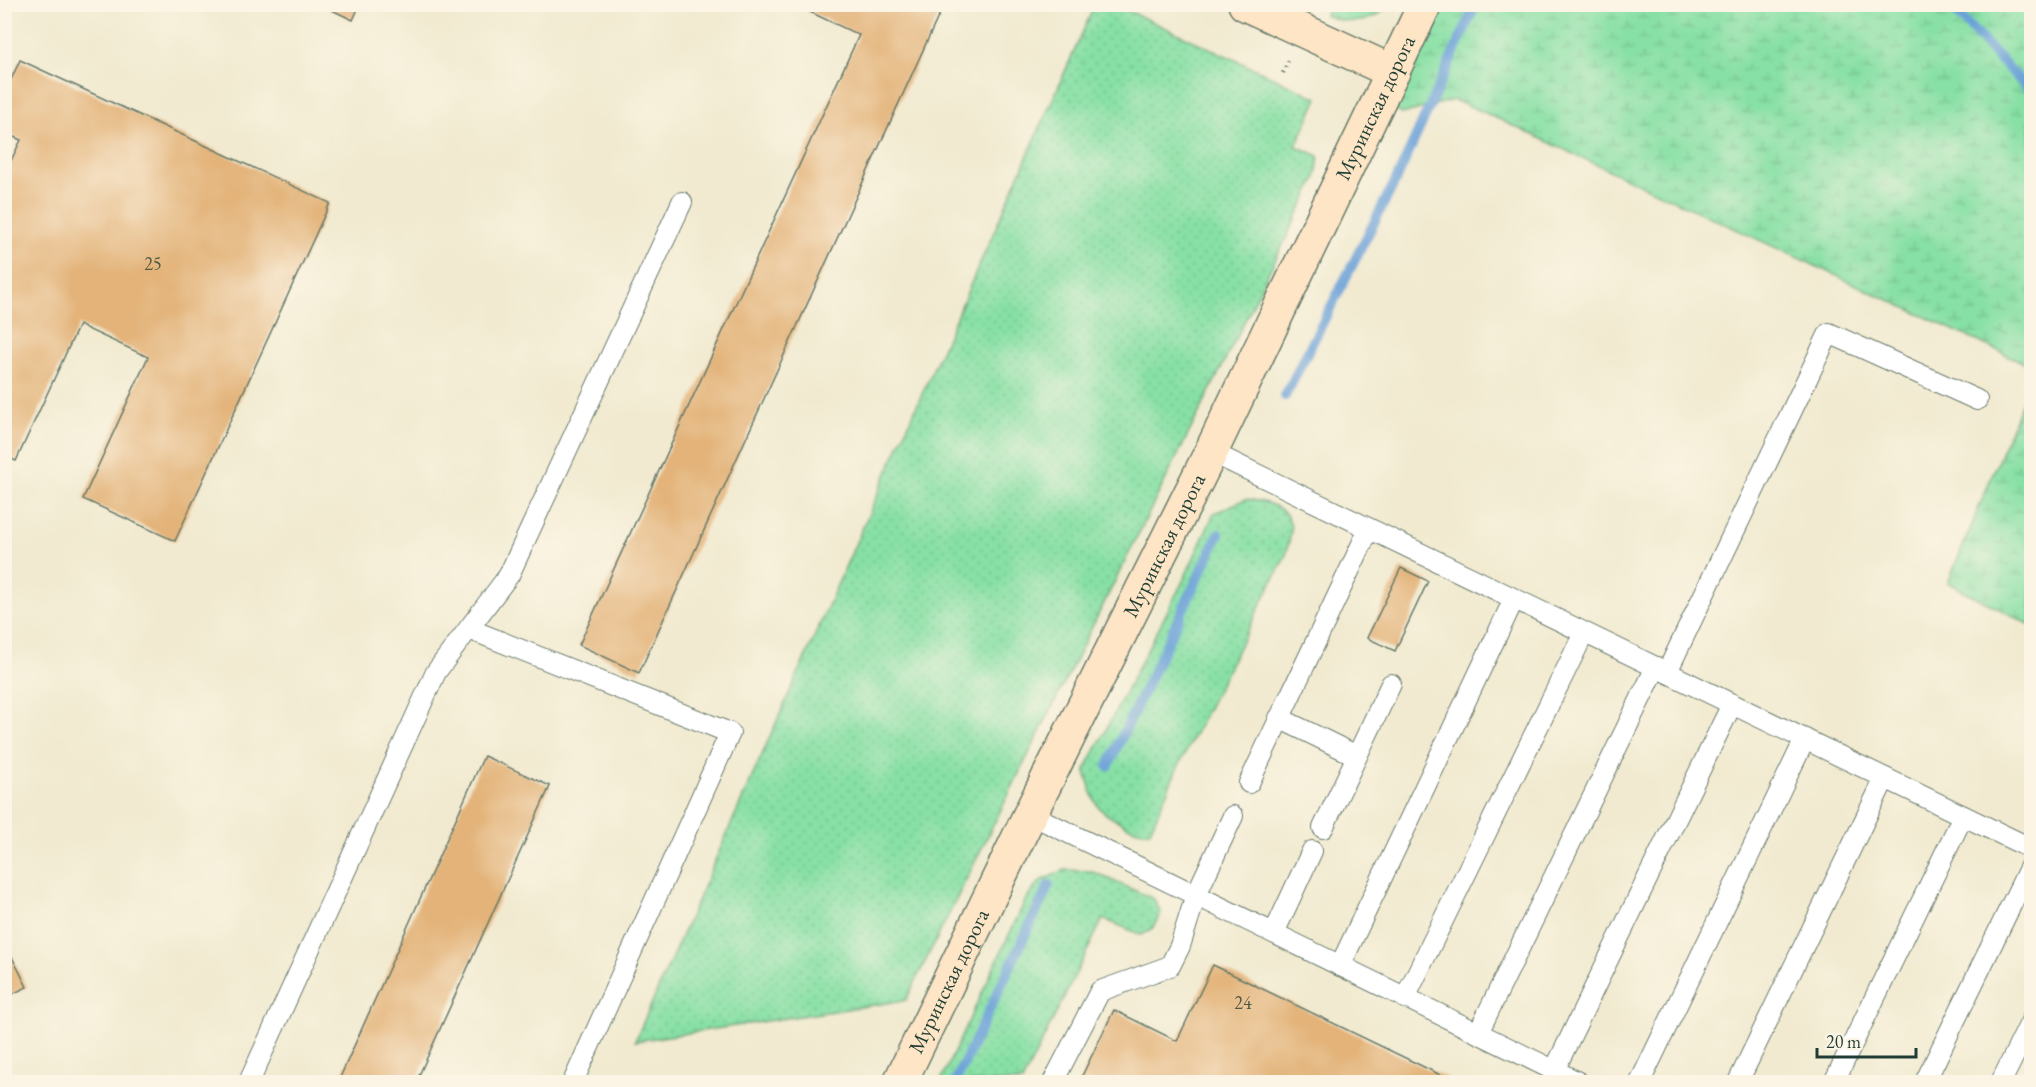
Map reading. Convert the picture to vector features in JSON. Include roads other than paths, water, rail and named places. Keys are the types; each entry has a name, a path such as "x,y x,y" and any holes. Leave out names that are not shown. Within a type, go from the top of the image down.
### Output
{"street":[{"path":"1245,4 1393,72"},
{"name":"Муринская дорога","path":"900,1083 1030,813 1211,452 1425,4"}],"lane":[{"path":"249,1083 436,672 509,576 682,202"},
{"path":"1478,1033 1829,333 1977,400"},
{"path":"1211,452 2031,849"},
{"path":"1249,783 1369,529"},
{"path":"1340,966 1514,599"},
{"path":"469,628 730,733 573,1083"},
{"path":"1405,998 1584,633"},
{"path":"1323,828 1391,684"},
{"path":"1554,1071 1732,704"},
{"path":"1279,718 1357,756"},
{"path":"1640,1083 1805,740"},
{"path":"1738,1083 1885,778"},
{"path":"1030,813 1578,1083"},
{"path":"1053,1083 1100,991 1170,966 1180,946 1196,895 1233,816"},
{"path":"1834,1083 1963,816"},
{"path":"1274,933 1312,851"},
{"path":"1925,1083 2031,862"},
{"path":"2001,1083 2031,1019"}],"waterway":[{"path":"1285,396 1398,176 1476,4"},
{"path":"1948,4 2032,93"},
{"path":"1108,766 1219,534"},
{"path":"955,1082 1049,885"}]}
